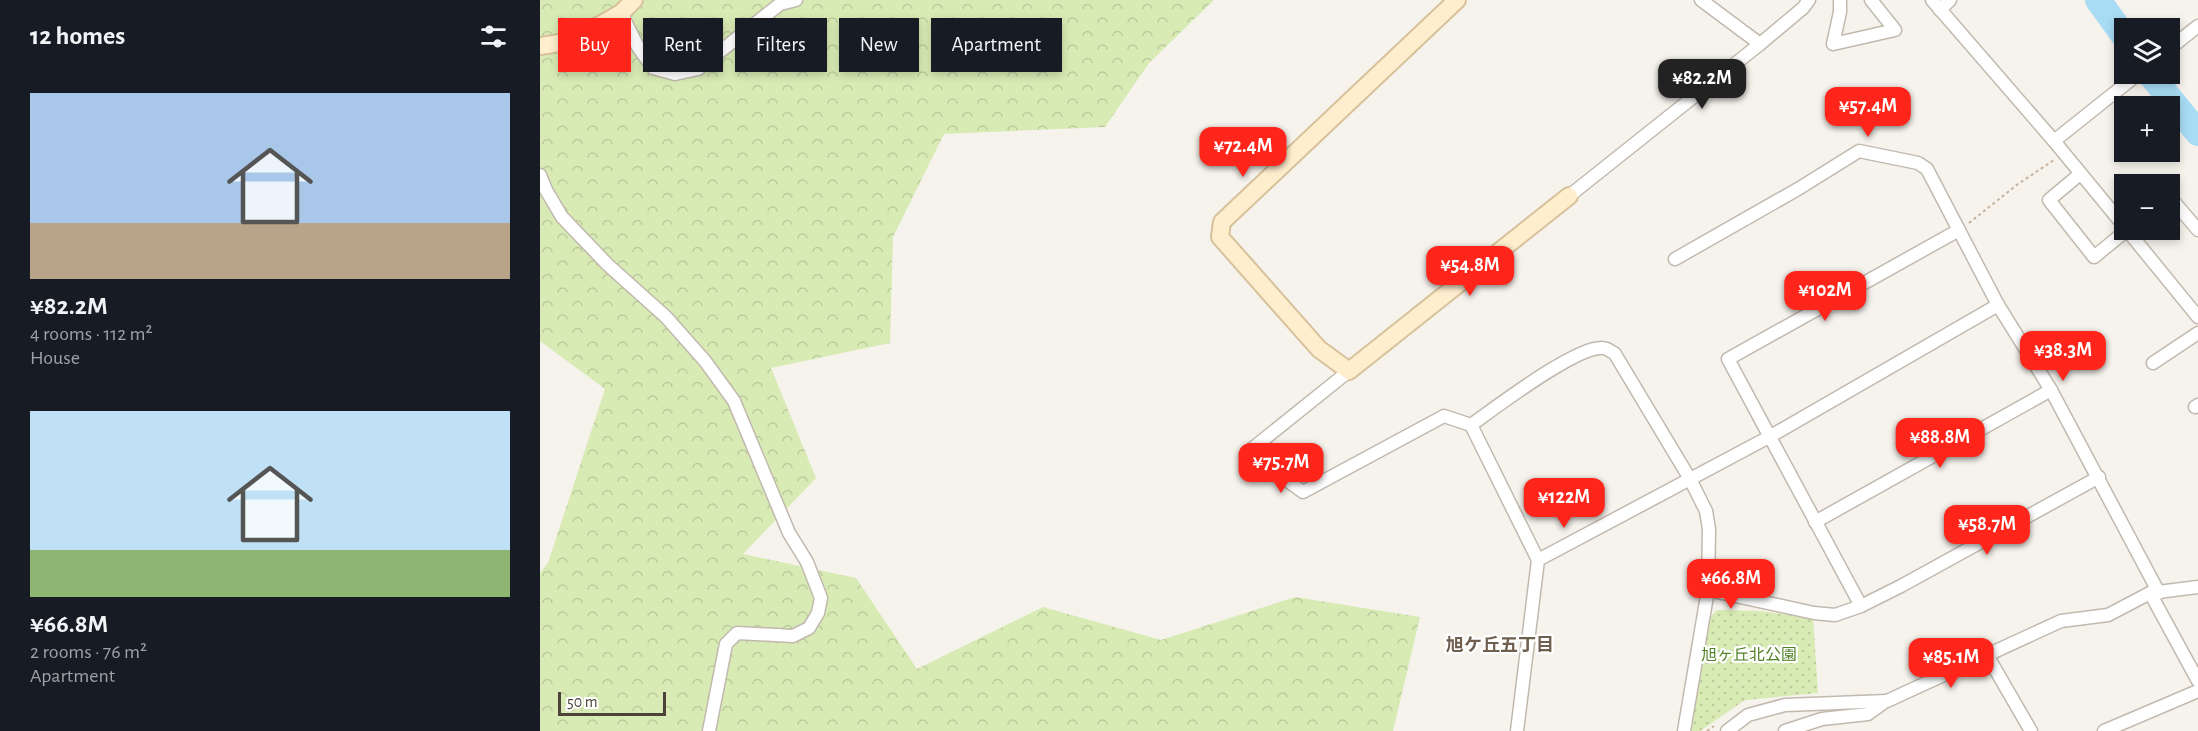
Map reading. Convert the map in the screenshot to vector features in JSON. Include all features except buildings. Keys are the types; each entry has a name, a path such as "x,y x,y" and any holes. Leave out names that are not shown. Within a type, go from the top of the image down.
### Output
{"street":[{"path":"540,46 572,41 621,13 634,0"},
{"path":"621,13 638,47 653,68 675,74 698,69 780,4 796,0"},
{"path":"1349,371 1319,349 1220,237 1222,222 1457,0"},
{"path":"1701,0 1760,44"},
{"path":"1517,731 1538,560 1471,425 1444,416 1303,492 1248,452 1760,44 1803,8 1809,0"},
{"path":"1840,0 1840,12 1833,44 1895,30 1871,0"},
{"path":"1950,0 1936,5 2114,214"},
{"path":"2180,40 2198,26"},
{"path":"2054,141 2126,84"},
{"path":"1675,259 1798,189 1859,151 1918,163 1927,169 1998,304 2051,390 2099,477 2198,681"},
{"path":"2080,174 2049,200 2094,257 2114,239"},
{"path":"540,175 562,217 608,265 666,317 705,361 734,401 789,533 807,562 821,598 818,613 809,628 793,636 737,633 726,644 709,731"},
{"path":"2180,209 2198,230"},
{"path":"1861,606 1728,359 1959,230"},
{"path":"2136,240 2196,310"},
{"path":"1538,560 1769,437 1998,304"},
{"path":"2152,363 2198,333"},
{"path":"1471,425 1555,368 1584,352 1604,348 1616,354 1690,479 1706,511 1709,529 1708,590 1684,731"},
{"path":"1815,522 2051,390"},
{"path":"1708,590 1814,613 1835,615 1861,606 1901,586 2099,477"},
{"path":"1785,731 1822,719 1868,714 1887,701 2061,621 2108,615 2155,593 2198,587"},
{"path":"1987,655 2031,731"},
{"path":"2104,731 2198,691"},
{"path":"1727,731 1748,715 1785,705 1887,701"}],"path":[{"path":"1959,230 2018,184 2064,154"}],"green space":[{"path":"540,0 1214,0 1149,63 1105,127 944,134 893,237 890,343 771,368 816,478 743,554 856,578 917,669 1043,607 1161,640 1295,597 1420,617 1393,731 540,731 540,573 548,563 605,389 540,341"},
{"name":"旭ヶ丘北公園","path":"1717,610 1760,611 1813,618 1818,693 1745,700 1700,731 1689,731 1710,617"}],"waterway":[{"path":"2098,0 2114,22"},
{"path":"2158,84 2198,133"}],"district":[{"name":"旭ケ丘五丁目","path":"1500,646"}]}
